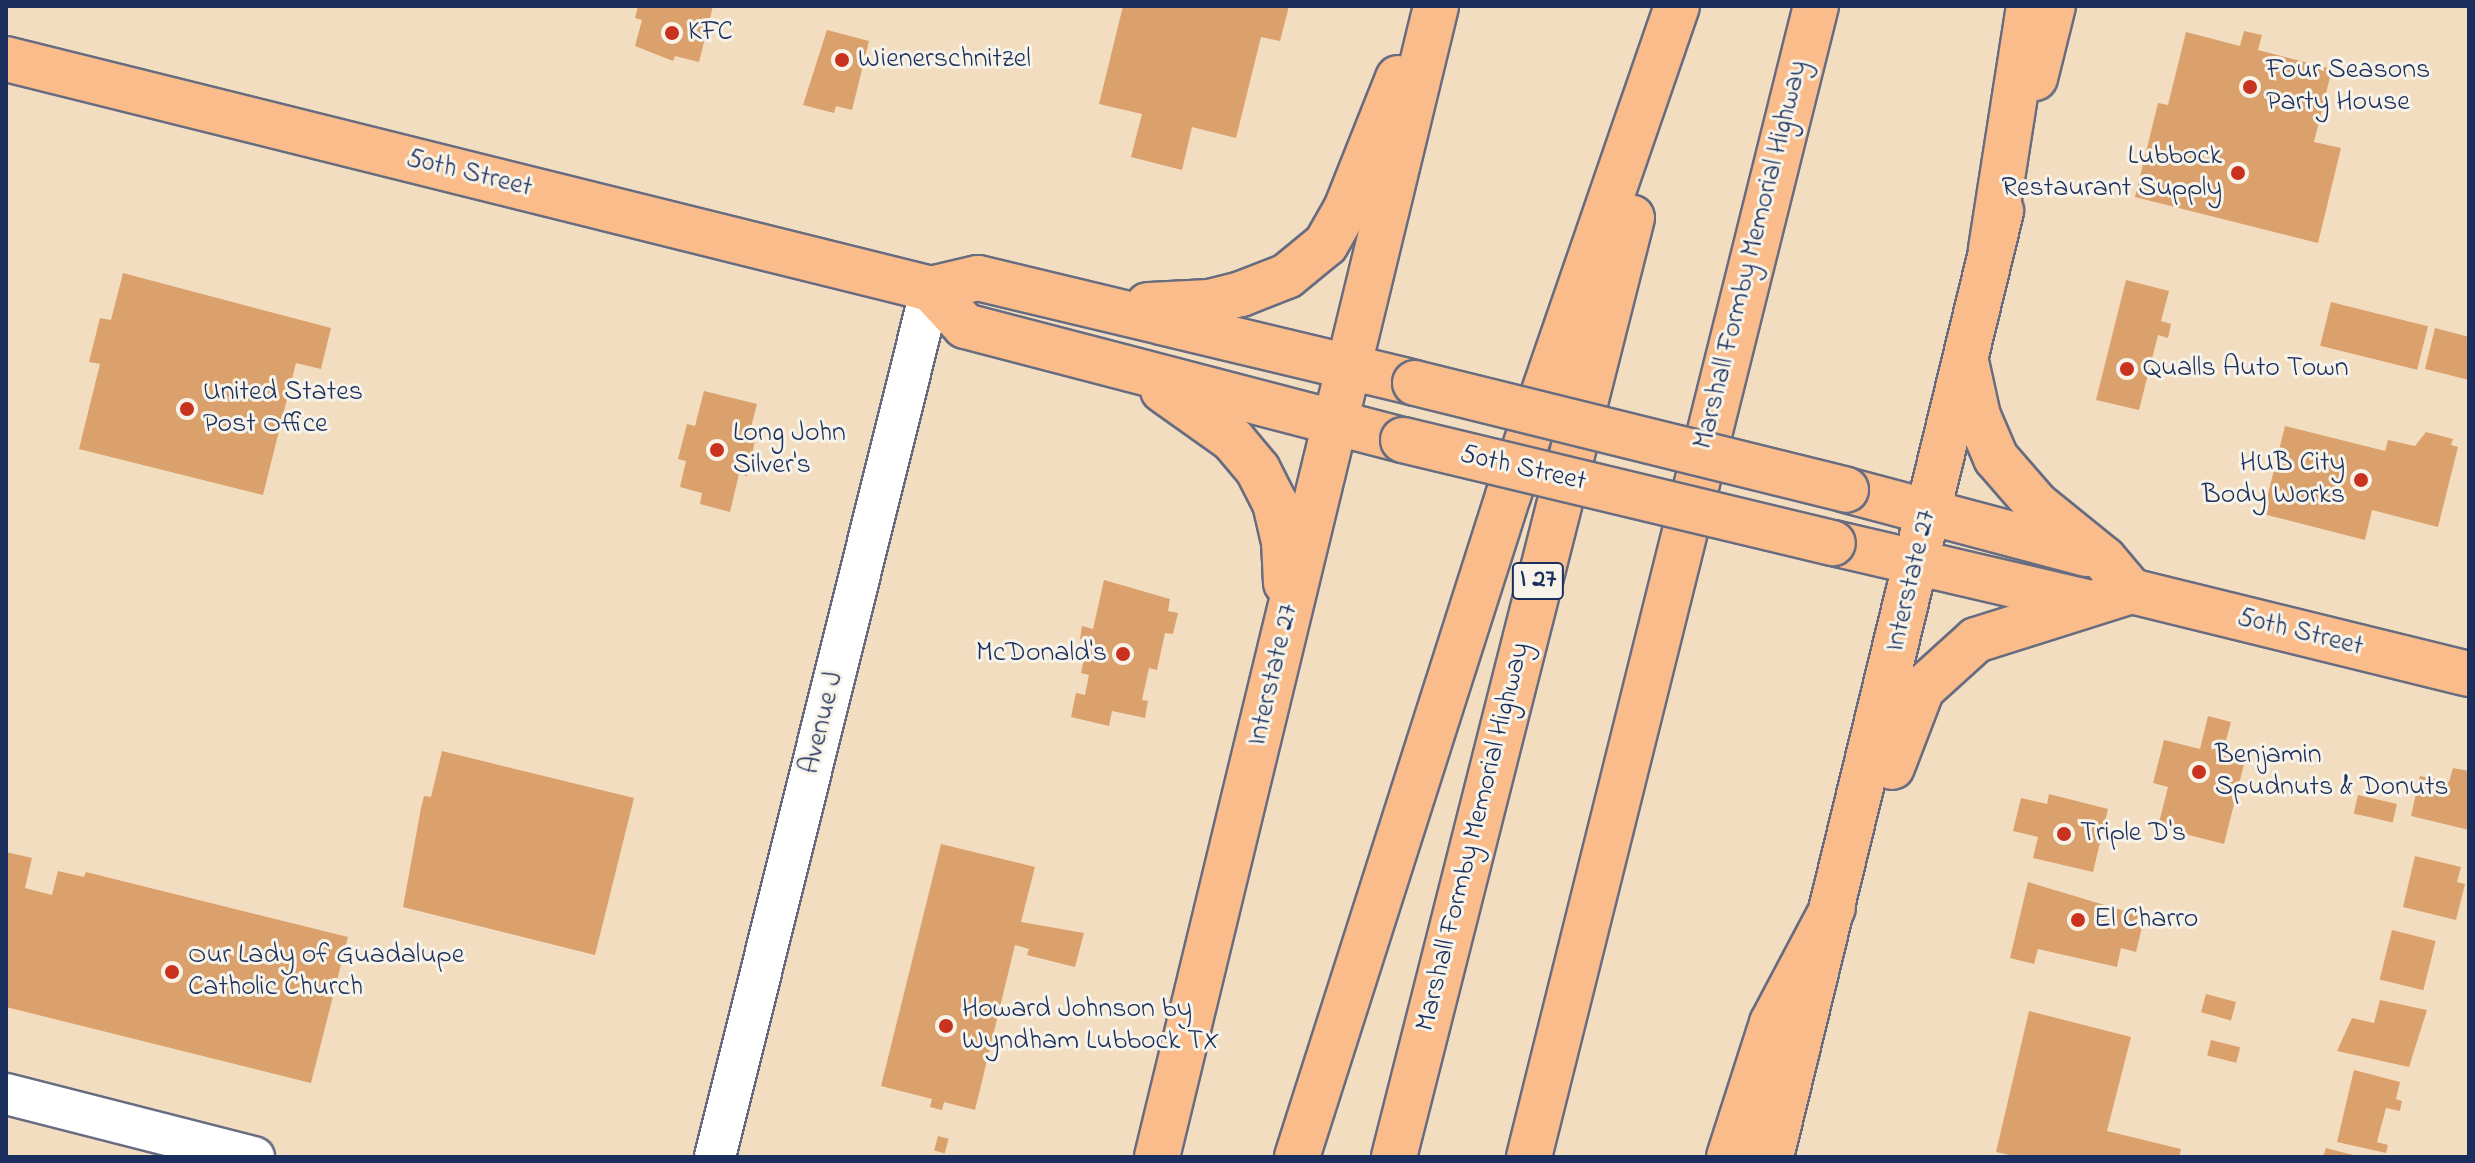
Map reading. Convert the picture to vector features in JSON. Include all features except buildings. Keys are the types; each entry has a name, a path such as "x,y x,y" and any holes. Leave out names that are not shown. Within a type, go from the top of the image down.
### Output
{"main road":[{"path":"1070,300 1157,305 1209,302 1287,276 1326,244 1346,209 1429,6"},
{"name":"Interstate 27","path":"1157,1157 1436,6"},
{"path":"1297,1157 1508,496 1677,6"},
{"name":"Marshall Formby Memorial Highway","path":"1394,1157 1686,6"},
{"name":"Marshall Formby Memorial Highway","path":"1529,1157 1816,6"},
{"path":"1991,249 2029,6"},
{"name":"Interstate 27","path":"1771,1157 2053,6"},
{"name":"50th Street","path":"6,59 931,289 978,278 1846,490 1928,511 2111,585"},
{"name":"50th Street","path":"931,289 965,326 1335,424 1916,564 2111,585 2469,674"},
{"path":"1845,862 1899,754 1922,689 1933,675 1976,640 2111,585 1996,458 1978,416 1966,356"},
{"path":"1138,373 1233,440 1258,470 1275,503 1284,541 1281,646"},
{"path":"1729,1157 1772,1023 1833,908"}],"street":[{"name":"Avenue J","path":"715,1157 931,289"},
{"path":"6,1094 254,1157"}],"place":[{"name":"KFC","path":"672,33"},
{"name":"Wienerschnitzel","path":"842,60"},
{"name":"Four Seasons Party House","path":"2250,87"},
{"name":"Lubbock Restaurant Supply","path":"2238,173"},
{"name":"Qualls Auto Town","path":"2127,369"},
{"name":"United States Post Office","path":"187,409"},
{"name":"Long John Silver's","path":"717,450"},
{"name":"HUB City Body Works","path":"2361,480"},
{"name":"McDonald's","path":"1123,654"},
{"name":"Benjamin Spudnuts & Donuts","path":"2199,772"},
{"name":"Triple D's","path":"2064,834"},
{"name":"El Charro","path":"2078,920"},
{"name":"Our Lady of Guadalupe Catholic Church","path":"172,972"},
{"name":"Howard Johnson by Wyndham Lubbock TX","path":"946,1026"}]}
